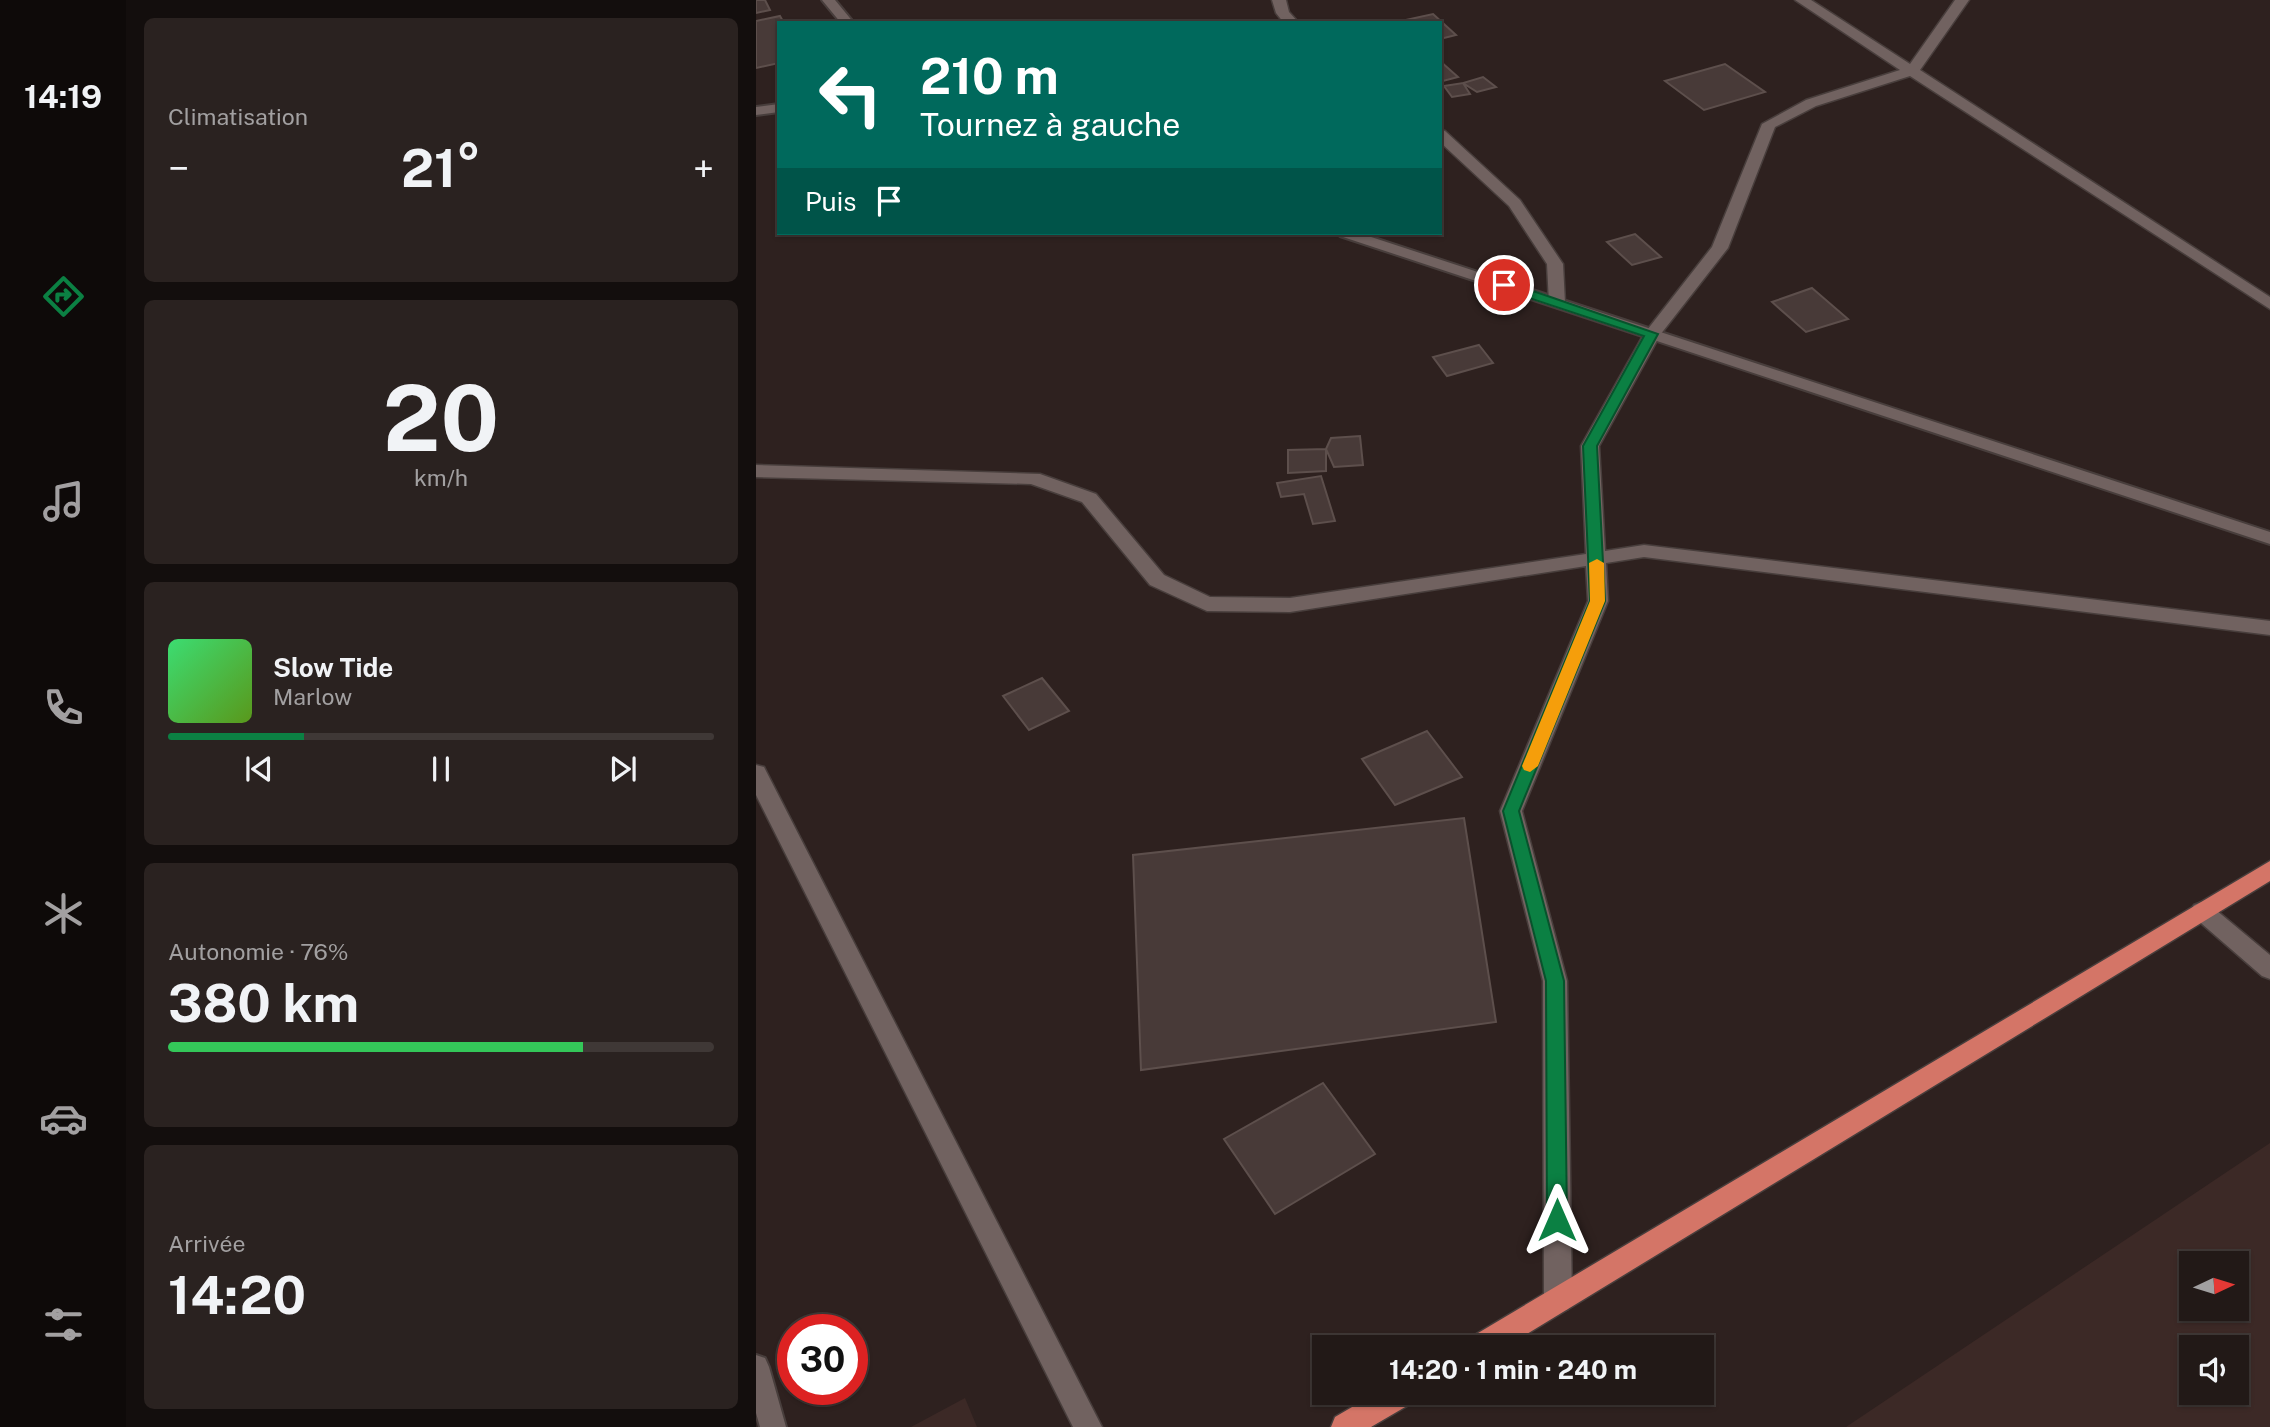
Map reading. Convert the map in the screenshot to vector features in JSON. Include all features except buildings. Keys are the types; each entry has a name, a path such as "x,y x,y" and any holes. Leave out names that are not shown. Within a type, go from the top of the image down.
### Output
{"highway":[{"path":"1500,1335 2270,870"},
{"path":"1345,1427 1382,1405"}],"street":[{"path":"1279,0 1283,13 1290,21"},
{"path":"1802,0 2270,304"},
{"path":"1558,1300 1555,981 1511,811 1598,601 1590,446 1652,334 1720,247 1769,124 1811,103 1912,71 1962,0"},
{"path":"1442,136 1515,203 1555,264 1557,303"},
{"path":"756,471 1034,478 1089,498 1157,580 1207,604 1290,605 1644,551 2270,628"},
{"path":"756,774 1088,1427"},
{"path":"2202,911 2270,969"}],"lane":[{"path":"828,0 846,21"},
{"path":"756,111 777,108"},
{"path":"1351,235 2270,538"},
{"path":"756,1367 773,1427"}],"shaded area":[{"path":"2270,1143 2270,1427 1846,1427"},
{"path":"965,1398 977,1427 911,1427"}],"slow traffic":[{"path":"1530,766 1598,601 1597,563"}],"route":[{"path":"1504,285 1652,334 1590,446 1598,601 1511,811 1555,981 1557,1220"}]}
